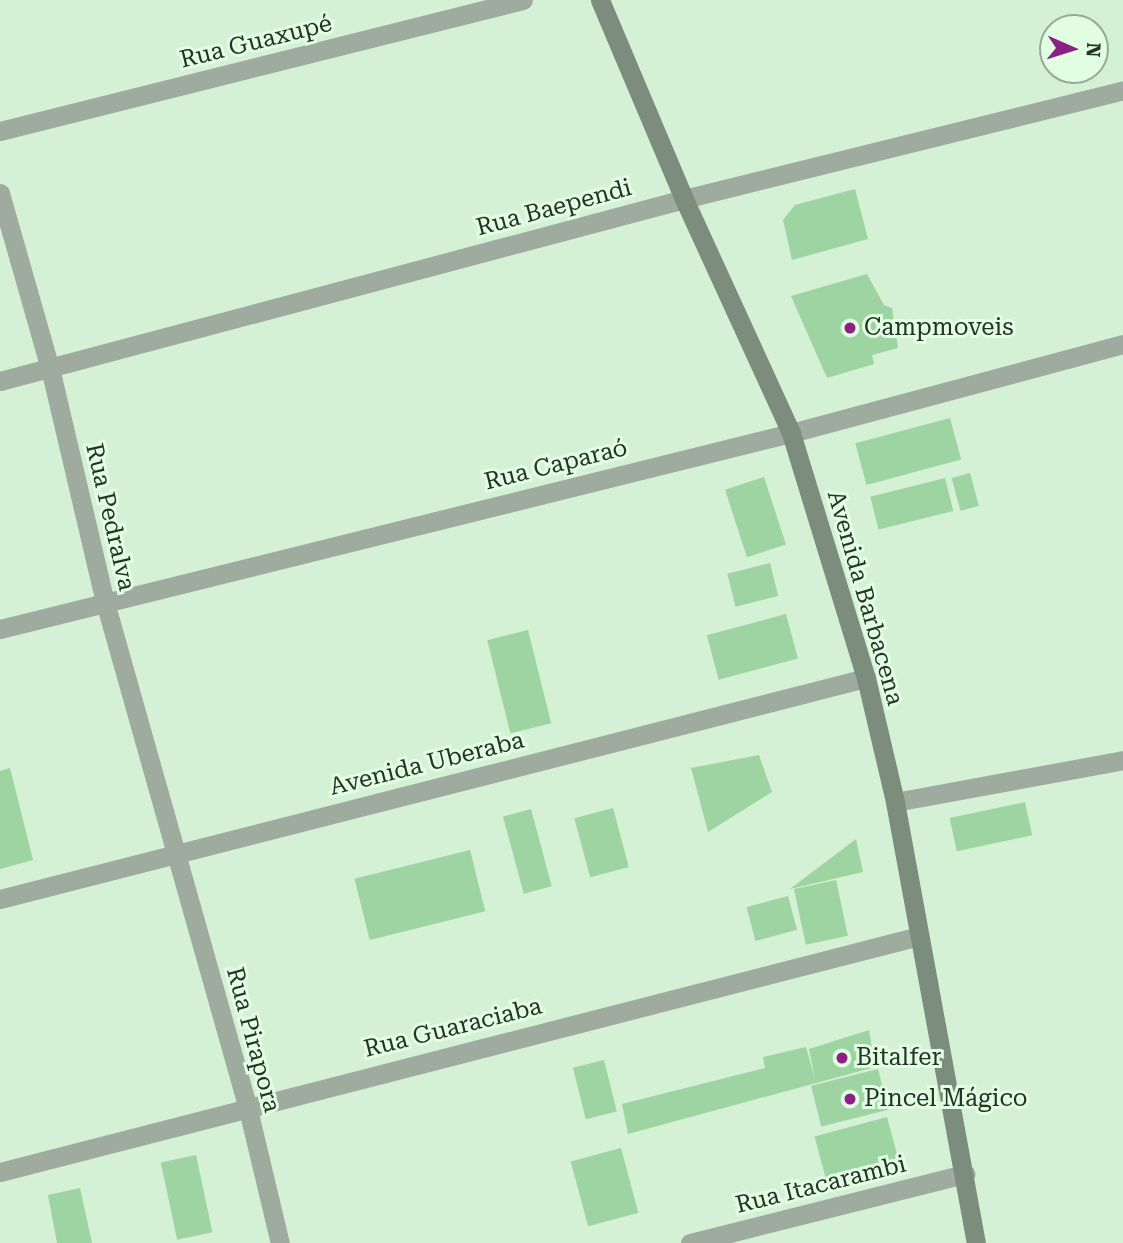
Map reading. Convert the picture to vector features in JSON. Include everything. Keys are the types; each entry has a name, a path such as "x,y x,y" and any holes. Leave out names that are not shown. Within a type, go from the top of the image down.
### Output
{"main road":[{"name":"Avenida Barbacena","path":"600,0 684,199 791,433 866,678 895,802 976,1243"}],"street":[{"name":"Rua Guaxupé","path":"0,131 523,0"},
{"name":"Rua Baependi","path":"0,381 684,199 1123,90"},
{"name":"Rua Pedralva","path":"0,193 7,244 50,368 105,601 176,851"},
{"name":"Rua Caparaó","path":"0,629 791,433 1123,344"},
{"name":"Avenida Uberaba","path":"0,899 176,851 866,678"},
{"path":"895,802 1123,760"},
{"name":"Rua Pirapora","path":"176,851 247,1105 280,1243"},
{"name":"Rua Guaraciaba","path":"0,1172 247,1105 919,936"},
{"name":"Rua Itacarambi","path":"690,1243 965,1174"}],"building":[{"path":"855,189 868,239 792,260 783,220 795,205"},
{"name":"Campmoveis","path":"867,274 884,305 892,308 898,348 872,355 874,364 827,378 791,296"},
{"path":"950,418 961,460 866,485 855,443"},
{"path":"970,473 979,506 960,511 952,478"},
{"path":"764,477 786,545 747,557 725,490"},
{"path":"945,478 953,511 879,530 870,497"},
{"path":"770,563 778,596 736,607 727,574"},
{"path":"786,614 798,658 719,680 707,635"},
{"path":"528,630 551,723 510,733 487,640"},
{"path":"759,755 772,792 708,832 691,768"},
{"path":"10,768 33,860 0,869 0,771"},
{"path":"1025,802 1032,835 957,851 950,818"},
{"path":"613,808 629,867 590,877 574,818"},
{"path":"531,809 552,886 524,894 503,817"},
{"path":"856,839 863,872 790,889"},
{"path":"470,850 485,911 370,940 355,879"},
{"path":"836,880 848,936 806,945 794,889"},
{"path":"788,896 797,930 756,941 746,907"},
{"path":"869,1030 875,1067 628,1134 622,1104 765,1068 763,1057 806,1047 815,1079 809,1049"},
{"path":"604,1060 617,1111 586,1119 573,1068"},
{"name":"Pincel Mágico","path":"878,1069 888,1110 821,1126 811,1086"},
{"path":"887,1117 899,1163 827,1183 815,1136"},
{"path":"621,1148 638,1213 588,1226 571,1161"},
{"path":"196,1155 212,1232 177,1240 161,1162"},
{"path":"80,1188 92,1243 57,1243 48,1195"}],"place":[{"name":"Campmoveis","path":"850,328"},
{"name":"Bitalfer","path":"842,1058"},
{"name":"Pincel Mágico","path":"850,1099"}]}
